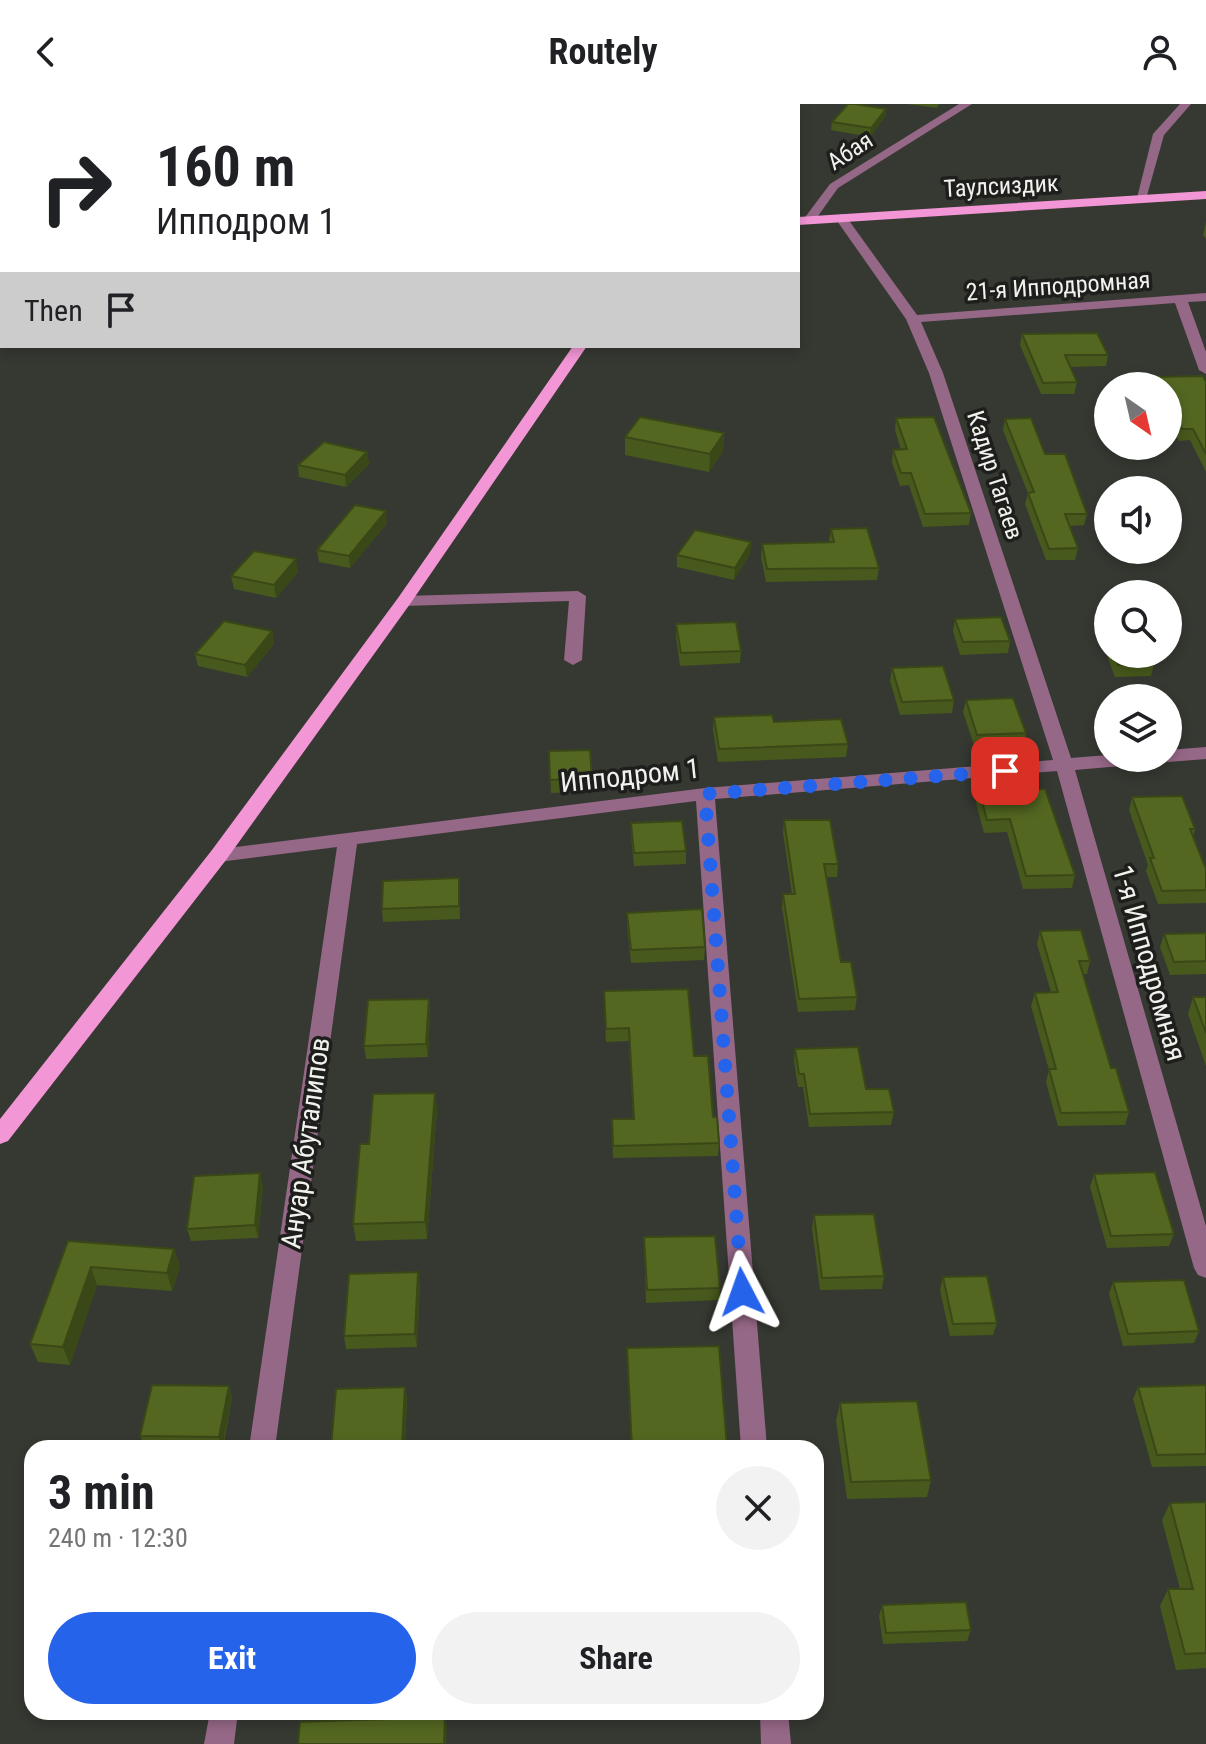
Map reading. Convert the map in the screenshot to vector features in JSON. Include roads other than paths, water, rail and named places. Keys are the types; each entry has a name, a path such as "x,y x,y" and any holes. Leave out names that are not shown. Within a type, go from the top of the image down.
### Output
{"main road":[{"name":"Таулсиздик","path":"803,221 1206,195"},
{"path":"0,1135 219,855 404,601 579,348"}],"street":[{"name":"Абая","path":"803,221 834,186 967,104"},
{"path":"1140,199 1159,134 1186,104"},
{"name":"Кадир Тагаев","path":"841,218 913,319 936,373 1065,767"},
{"name":"21-я Ипподромная","path":"913,319 1206,297"},
{"path":"1180,299 1206,370"},
{"path":"404,601 578,596 573,660"},
{"path":"1182,755 1206,753"},
{"name":"Ипподром 1","path":"219,855 705,794 1094,764"},
{"name":"1-я Ипподромная","path":"1065,767 1206,1268"},
{"path":"705,794 753,1440"},
{"name":"Ануар Абуталипов","path":"263,1440 348,838"},
{"path":"219,1744 223,1720"},
{"path":"774,1720 776,1744"}]}
